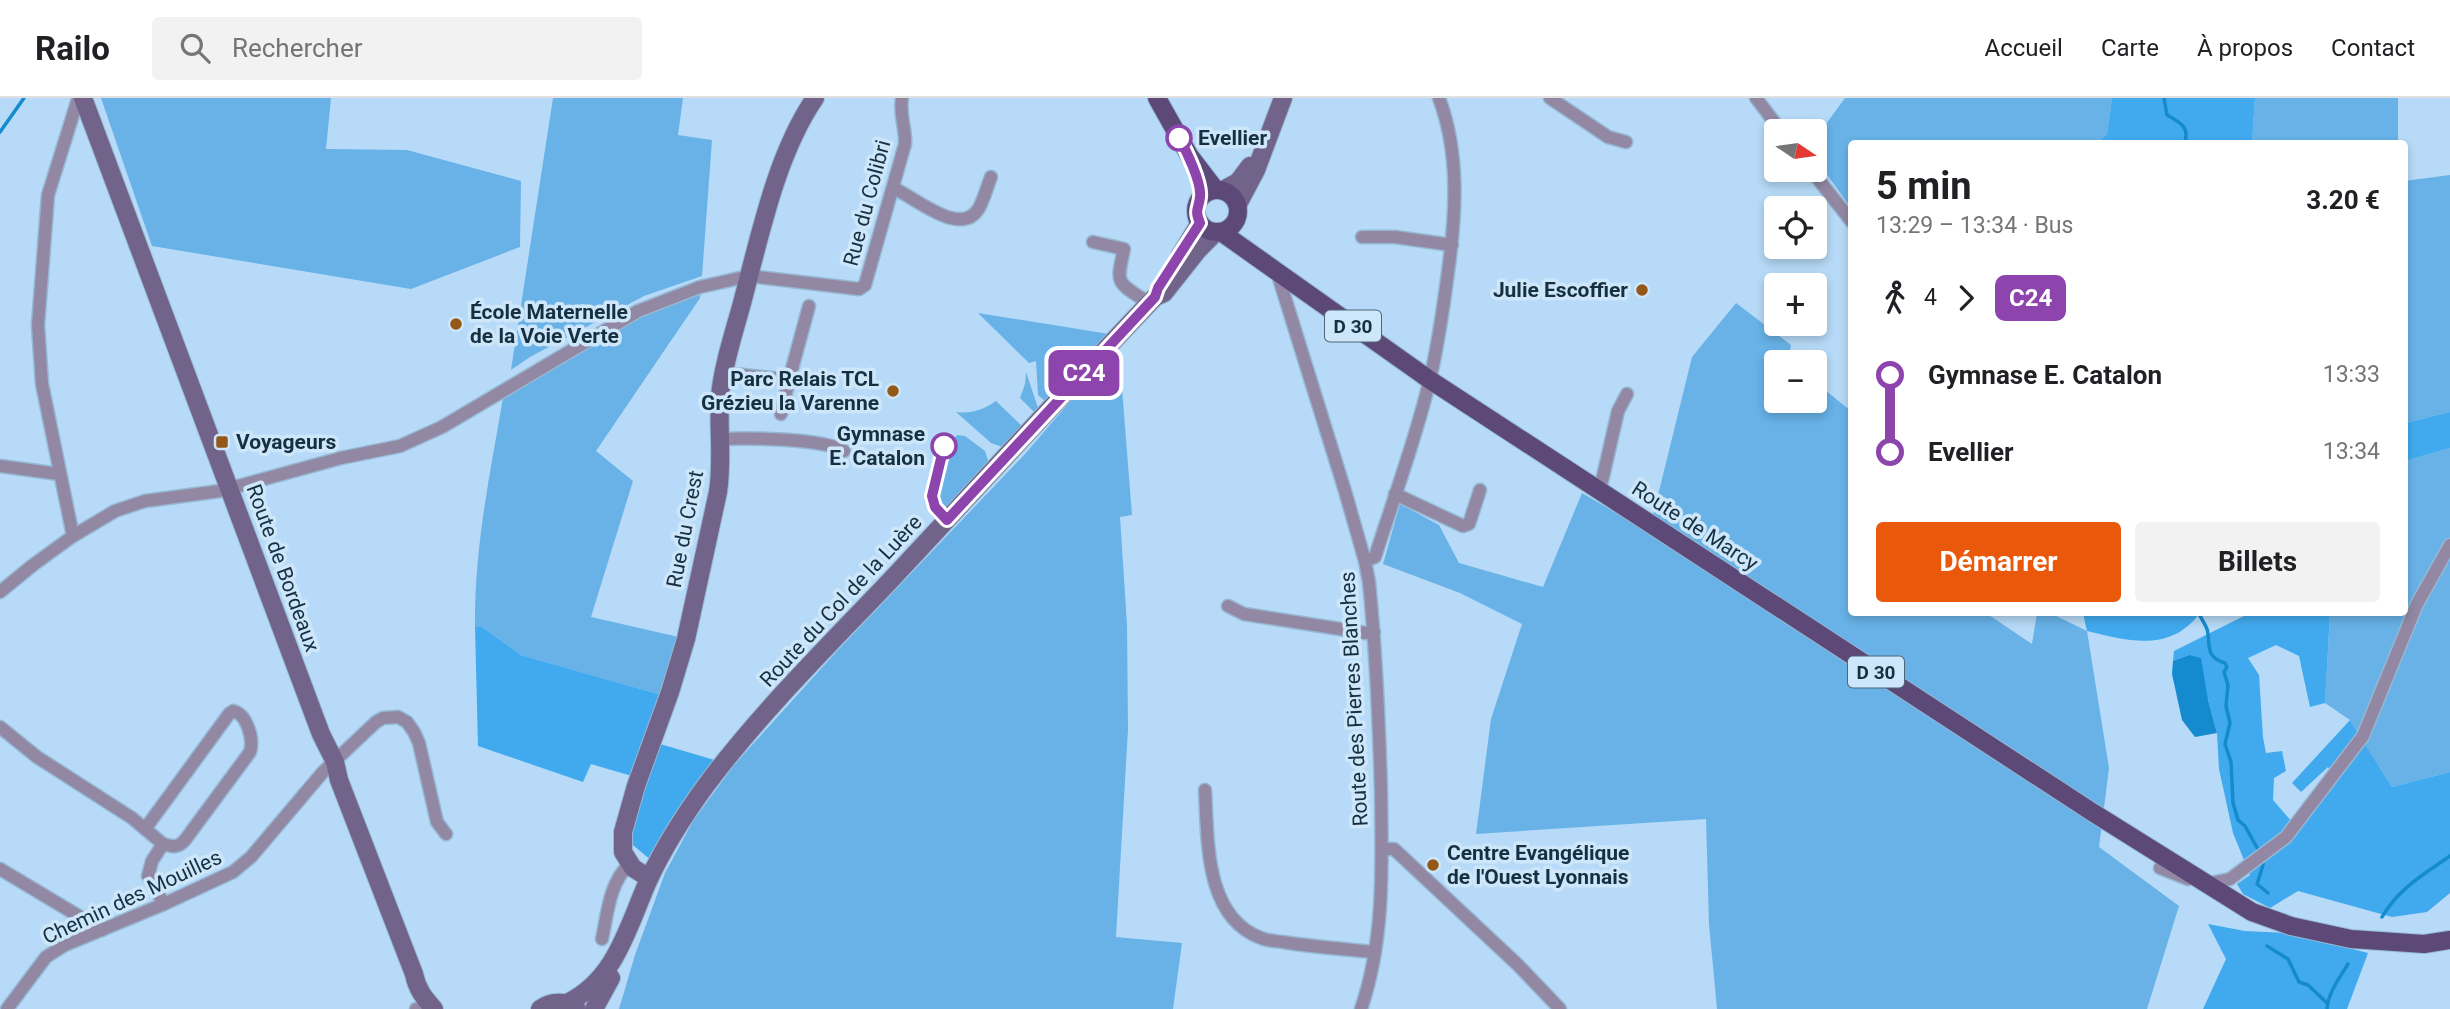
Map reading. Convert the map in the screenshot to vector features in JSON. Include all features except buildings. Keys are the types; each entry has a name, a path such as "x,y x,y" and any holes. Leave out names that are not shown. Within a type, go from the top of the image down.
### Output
{"main road":[{"path":"1157,98 1213,192 1235,198 1238,211 1234,224 1212,229 1196,215 1196,205 1213,192"},
{"name":"Route de Marcy","path":"1238,211 1252,244 1277,272"},
{"name":"Route de Marcy","path":"1212,229 1430,380 2092,812 2206,884 2228,887 2260,915"},
{"name":"Route de Marcy","path":"2092,812 2160,868 2206,898 2238,914 2260,915 2321,934 2359,940 2424,944 2450,940"}],"street":[{"path":"73,536 42,384 38,325 48,195 77,102 82,98"},
{"name":"Route de Bordeaux","path":"82,98 321,734 335,762 339,780 416,984 422,996 434,1009"},
{"name":"Rue du Crest","path":"630,863 623,852 623,832 686,639 718,492 721,471 720,396 724,373 749,276 787,152 815,98"},
{"name":"Rue du Colibri","path":"749,276 859,289 865,285 905,144 906,133 900,111 902,98"},
{"path":"1238,211 1283,98"},
{"path":"1365,561 1376,557 1430,380 1441,326 1452,245 1455,166 1449,125 1439,98"},
{"path":"1550,98 1608,137 1626,142"},
{"path":"1756,98 1772,119"},
{"path":"1213,192 1238,182 1272,127"},
{"path":"893,188 947,219 970,219 978,209 991,177"},
{"path":"1820,182 1848,217"},
{"name":"Route du Col de la Luère","path":"594,1009 619,961 649,878 683,817 734,748 1212,229"},
{"path":"1362,237 1395,237 1452,245"},
{"path":"1093,242 1124,249 1118,276 1122,286 1149,298"},
{"name":"Route des Pierres Blanches","path":"1277,272 1365,561 1374,632 1379,711 1381,910 1375,952 1361,1009"},
{"path":"0,592 73,536 116,511 145,501 201,495 341,458 400,446 442,427 638,311 700,287 749,276"},
{"path":"781,414 809,306"},
{"path":"724,373 789,380"},
{"path":"1597,489 1618,411 1627,394"},
{"path":"720,439 751,438 827,444 845,451"},
{"path":"0,466 60,474"},
{"path":"1395,494 1463,526 1469,524 1480,490"},
{"path":"2228,887 2246,865 2286,837 2363,736 2417,604 2450,545"},
{"path":"1228,606 1244,614 1374,632"},
{"path":"0,727 37,757 102,798 163,844 173,847 185,840 250,752 252,740 243,716 233,711 229,715 145,830"},
{"name":"Chemin des Mouilles","path":"7,1009 46,957 65,945 233,872 251,857 323,772 383,718 398,717 414,732 419,743 437,822 446,834"},
{"path":"1205,789 1208,845 1214,882 1225,906 1239,924 1261,938 1303,946 1375,952"},
{"path":"163,844 152,861 148,876 164,904"},
{"path":"1382,849 1394,849 1518,965 1560,1009"},
{"path":"602,939 612,889 619,874 630,863 649,878"},
{"name":"Route de Marcy","path":"2160,868 2187,878 2218,896 2228,887"},
{"path":"0,869 102,930"},
{"name":"Route du Col de la Luère","path":"573,1006 602,977 628,932"},
{"name":"Route de Bordeaux","path":"414,974 447,1009"},
{"path":"540,1009 556,1002 573,1006"}],"shaded area":[{"path":"101,98 331,98 326,149 407,150 521,181 520,247 411,289 152,246"},
{"path":"553,98 683,98 678,135 712,140 702,276 644,296 530,357 511,370"},
{"path":"1845,98 2112,98 2107,134 2100,140 1848,140 1848,204 1827,175 1827,123"},
{"path":"2112,98 2255,98 2252,140 2100,140 2107,134"},
{"path":"2255,98 2398,98 2398,140 2252,140"},
{"path":"2450,175 2450,412 2408,422 2408,180"},
{"path":"701,292 700,298 596,451 633,481 591,617 683,638 665,696 521,655 482,627 475,627 477,569 503,398 640,316"},
{"path":"1736,303 1764,324 1764,336 1779,336 1791,345 1790,350 1764,350 1764,413 1827,413 1827,392 1848,409 1848,616 1990,616 2032,644 2037,616 2056,616 2087,631 2109,768 2099,847 2179,906 2147,1009 1717,1009 1709,924 1706,819 1476,834 1491,719 1522,624 1460,593 1383,564 1400,504 1439,525 1459,563 1543,587 1582,493 1649,532 1692,357"},
{"path":"978,313 1109,334 1046,402 1038,395 1036,361 1029,363"},
{"path":"1026,372 1038,408 1034,412 1020,398"},
{"path":"1122,389 1132,515 1120,517 1127,625 1128,729 1116,937 1182,943 1173,1009 619,1009 635,955 665,873 693,821 734,765 837,651 1025,454 1073,398"},
{"path":"996,401 1023,427 1005,448 991,443 956,412 977,411"},
{"path":"2450,412 2450,448 2408,460 2408,422"},
{"path":"957,435 965,436 985,451 989,464 948,506 941,506 939,490 943,469"},
{"path":"2450,448 2450,772 2392,787 2350,720 2325,703 2330,616 2408,616 2408,460"},
{"path":"2084,616 2197,616 2176,634 2148,641 2087,631"},
{"path":"2244,616 2330,616 2325,703 2310,707 2299,656 2276,645 2248,658 2259,675 2266,753 2282,751 2286,771 2274,778 2273,800 2299,830 2336,780 2328,767 2301,792 2292,783 2350,720 2392,787 2450,772 2450,893 2427,912 2392,917 2298,891 2270,908 2243,894 2237,884 2250,875 2233,833 2219,769 2217,733 2208,700 2189,655 2173,661 2174,651"},
{"path":"475,627 482,627 521,655 665,696 650,741 718,761 652,861 628,841 642,779 591,764 583,782 478,746"},
{"path":"2189,655 2201,658 2217,733 2195,737 2182,720 2172,674 2173,661"},
{"path":"2208,924 2245,931 2290,933 2368,953 2347,1009 2203,1009 2226,959"}],"waterway":[{"path":"0,132 24,98"},
{"path":"2164,98 2167,115 2180,123 2185,130 2185,140"},
{"path":"2200,616 2207,629 2211,654 2227,667 2224,672 2228,685 2226,706 2230,723 2225,744 2231,762 2233,803 2238,820 2245,826 2260,853"},
{"path":"2382,917 2404,890 2450,856"},
{"path":"2263,860 2257,884 2268,893"},
{"path":"2267,946 2288,959 2299,982 2308,985 2327,1003"},
{"path":"2327,1009 2332,991 2348,964"}],"bus line":[{"name":"C24","path":"944,446 932,496 935,507 947,520 1155,297 1158,288 1200,223 1196,215 1199,188 1189,155 1179,138"}],"place":[{"name":"Evellier","path":"1179,138"},
{"name":"Julie Escoffier","path":"1642,290"},
{"name":"École Maternelle de la Voie Verte","path":"456,324"},
{"name":"Parc Relais TCL Grézieu la Varenne","path":"893,391"},
{"name":"Voyageurs","path":"222,442"},
{"name":"Gymnase E. Catalon","path":"944,446"},
{"name":"Centre Evangélique de l'Ouest Lyonnais","path":"1433,865"}]}
